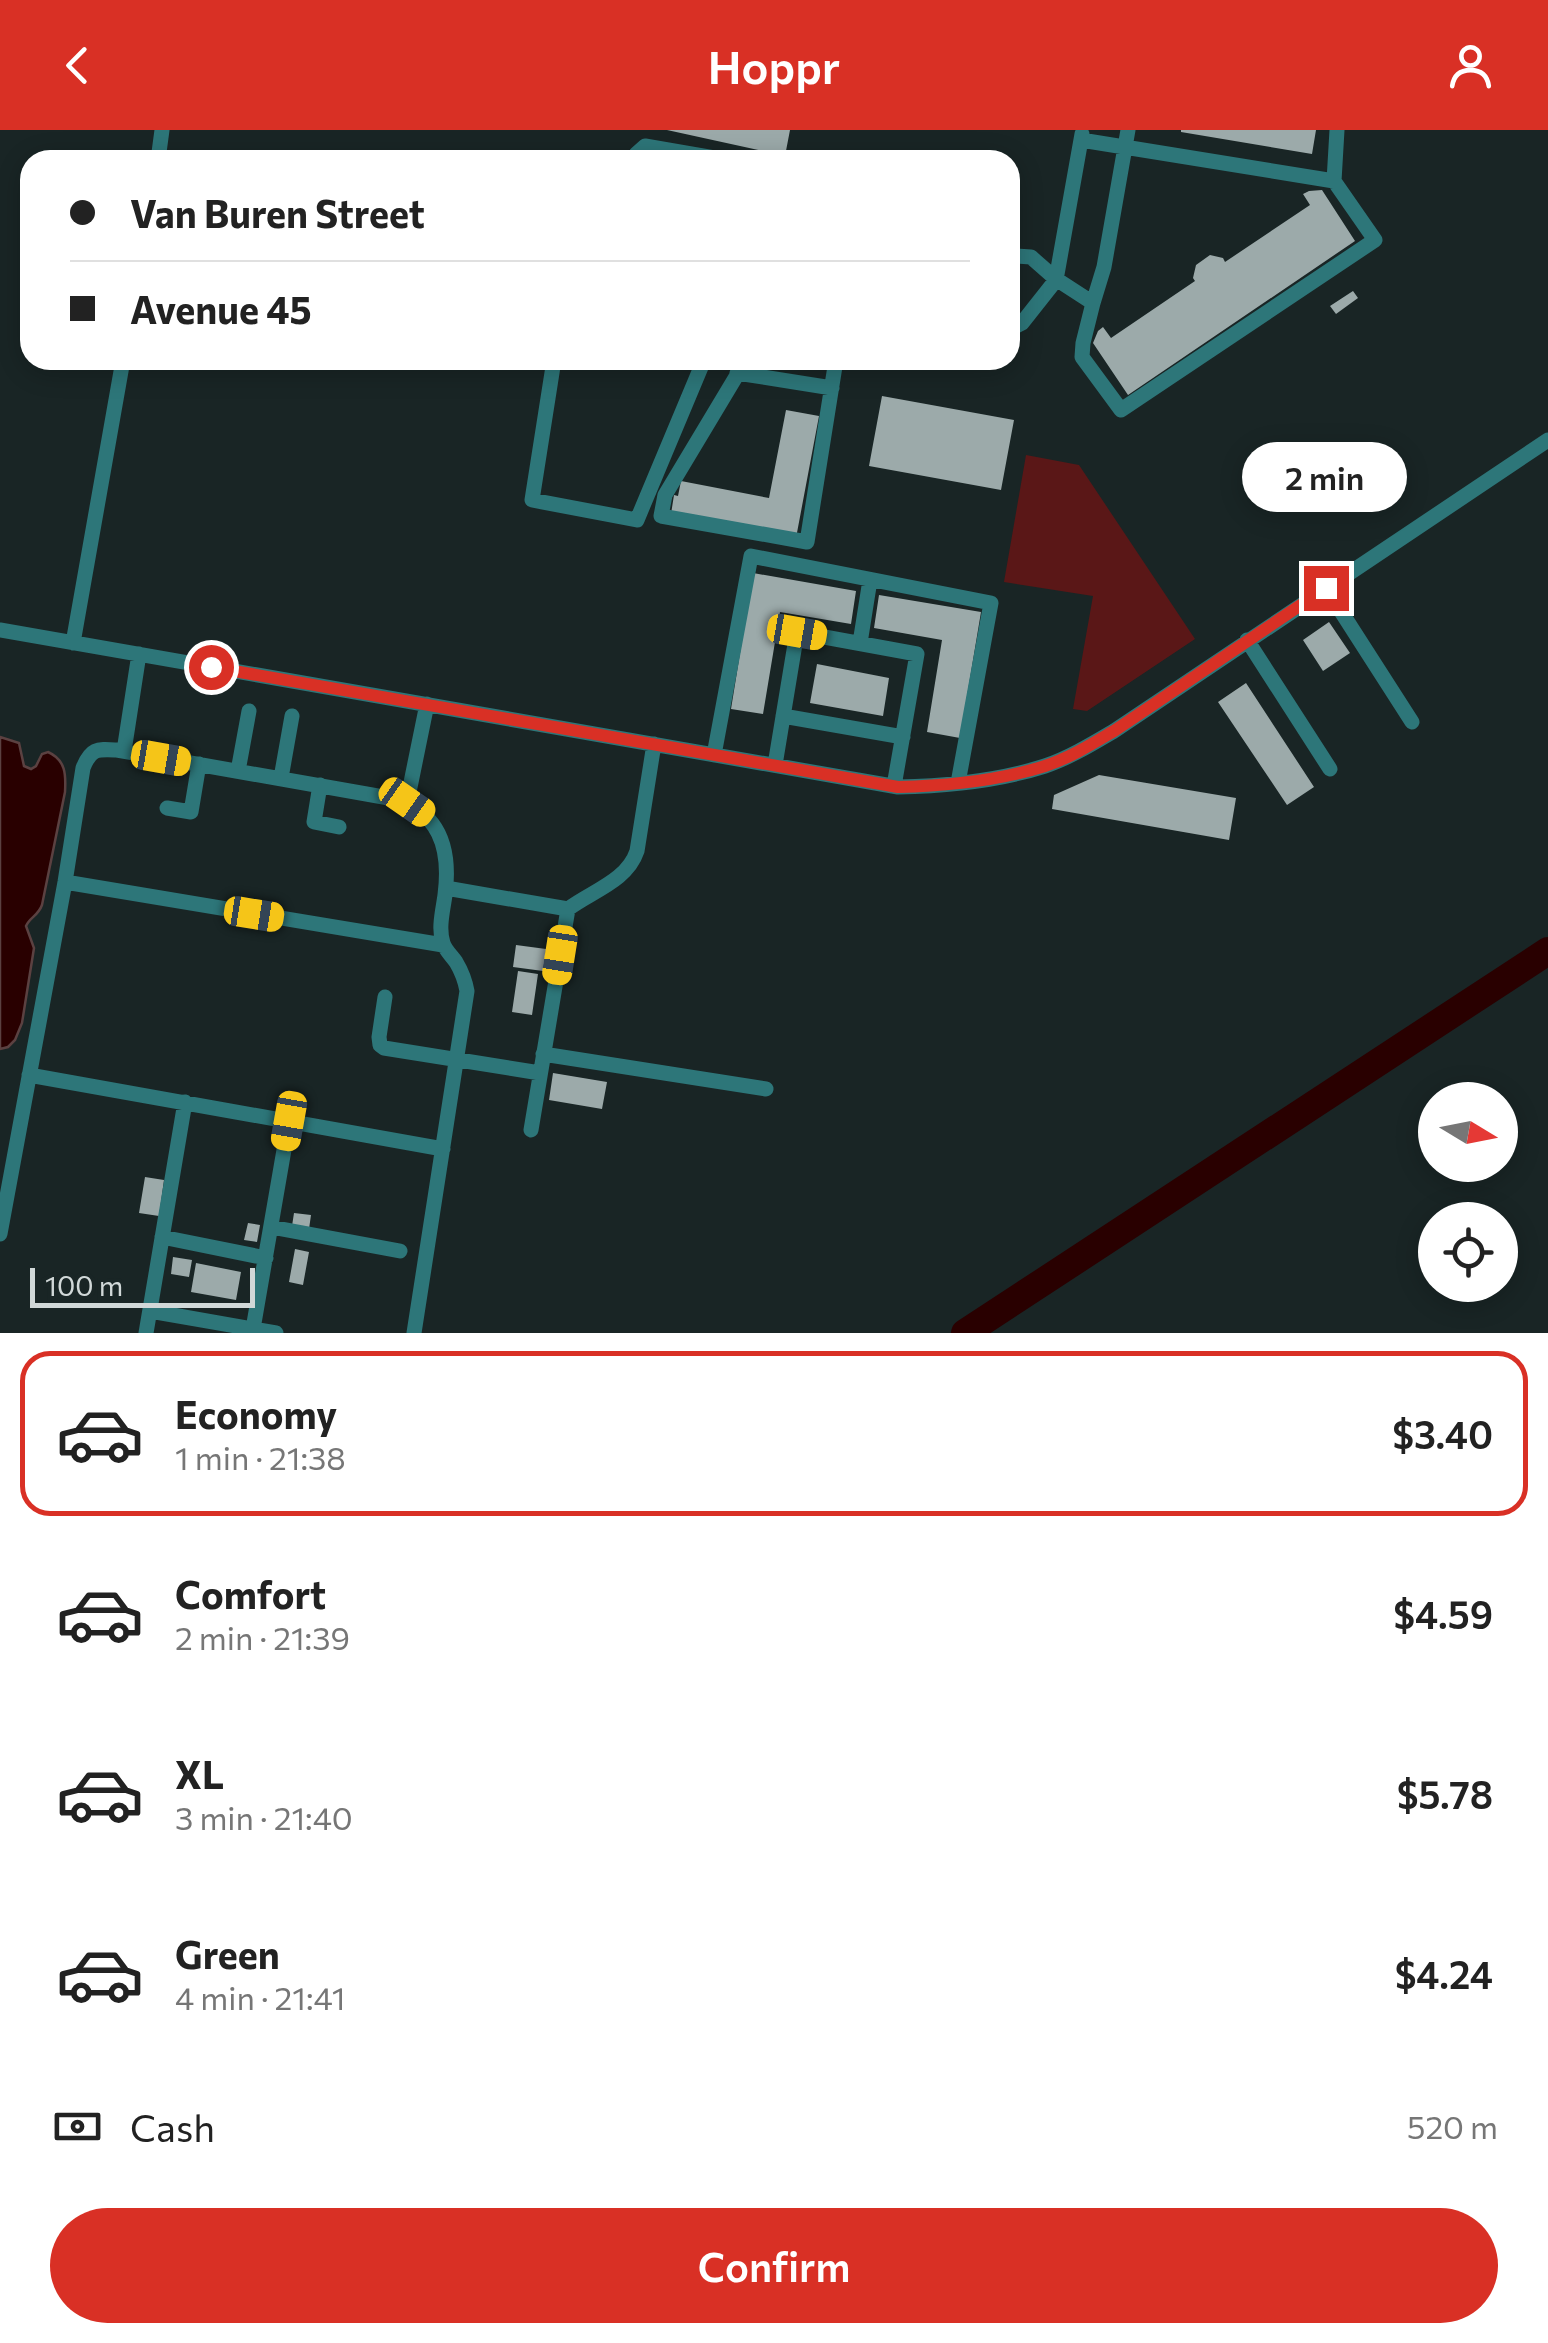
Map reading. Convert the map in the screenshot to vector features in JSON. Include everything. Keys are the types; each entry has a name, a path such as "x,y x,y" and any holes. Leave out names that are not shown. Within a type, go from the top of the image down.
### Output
{"street":[{"path":"1126,138 1104,266 1082,357 1121,410 1375,240 1334,181 1337,130"},
{"path":"1020,324 1056,280 1082,135 1126,138 1334,181"},
{"path":"640,150 645,146 668,150"},
{"path":"1020,256 1030,257 1056,280 1094,303"},
{"path":"74,643 121,370"},
{"path":"552,370 532,500 636,520 700,370"},
{"path":"739,370 665,495 661,516 807,542 835,370"},
{"path":"754,370 832,388"},
{"path":"0,630 894,786 938,786 1045,766 1080,751 1548,440"},
{"path":"714,754 751,556 991,603 958,783"},
{"path":"860,644 870,580"},
{"path":"1326,588 1412,722"},
{"path":"775,765 797,632 917,654 894,786"},
{"path":"1247,640 1330,769"},
{"path":"124,751 139,654"},
{"path":"407,802 427,704"},
{"path":"238,771 248,711"},
{"path":"280,778 292,716"},
{"path":"783,716 903,737"},
{"path":"531,1130 568,909 622,876 633,864 654,744"},
{"path":"0,1234 88,756 94,750 124,751 407,802 425,814 444,845 448,864 441,925 443,946 464,975 468,991 414,1333"},
{"path":"167,808 191,812 199,764"},
{"path":"320,785 314,822 339,827"},
{"path":"65,882 443,946"},
{"path":"446,888 568,909"},
{"path":"385,997 378,1037 384,1048 540,1073"},
{"path":"544,1054 766,1089"},
{"path":"30,1074 443,1148"},
{"path":"146,1333 186,1102"},
{"path":"253,1329 289,1121"},
{"path":"271,1227 400,1252"},
{"path":"162,1237 266,1258"},
{"path":"150,1311 276,1333"}],"shaded area":[{"path":"1026,455 1079,465 1195,639 1087,711 1073,709 1093,596 1004,582"},
{"path":"0,737 19,743 24,766 31,769 42,754 54,755 64,769 65,792 42,905 26,926 34,948 22,1023 15,1040 0,1049"}],"building":[{"path":"667,130 790,130 786,150 758,150"},
{"path":"1181,130 1316,130 1312,154"},
{"path":"1322,190 1355,241 1128,395 1093,343 1098,331 1103,327 1111,338 1195,281 1196,265 1210,255 1225,262 1310,205 1303,194"},
{"path":"1353,291 1358,298 1336,314 1330,306"},
{"path":"882,396 1014,420 1001,490 869,466"},
{"path":"786,410 819,416 796,538 671,514 681,481 769,498"},
{"path":"753,573 856,591 851,624 780,612 763,714 731,709"},
{"path":"879,595 981,612 960,738 927,732 942,640 874,628"},
{"path":"1329,622 1350,653 1323,671 1303,640"},
{"path":"817,664 889,678 883,716 810,703"},
{"path":"1246,683 1314,787 1287,805 1218,702"},
{"path":"1099,775 1236,798 1229,840 1052,809 1054,795"},
{"path":"516,945 546,949 543,971 513,967"},
{"path":"518,971 538,974 532,1015 512,1012"},
{"path":"553,1073 607,1082 602,1109 549,1100"},
{"path":"145,1177 164,1180 159,1216 139,1213"},
{"path":"294,1213 311,1215 309,1229 292,1226"},
{"path":"248,1223 260,1225 257,1242 244,1240"},
{"path":"295,1249 309,1252 303,1285 289,1282"},
{"path":"173,1257 192,1260 189,1277 171,1274"},
{"path":"196,1263 241,1272 236,1300 191,1292"}],"waterway":[{"path":"965,1333 1548,951"}],"route":[{"path":"211,667 898,787 938,786 1045,766 1080,751 1326,588"}]}
